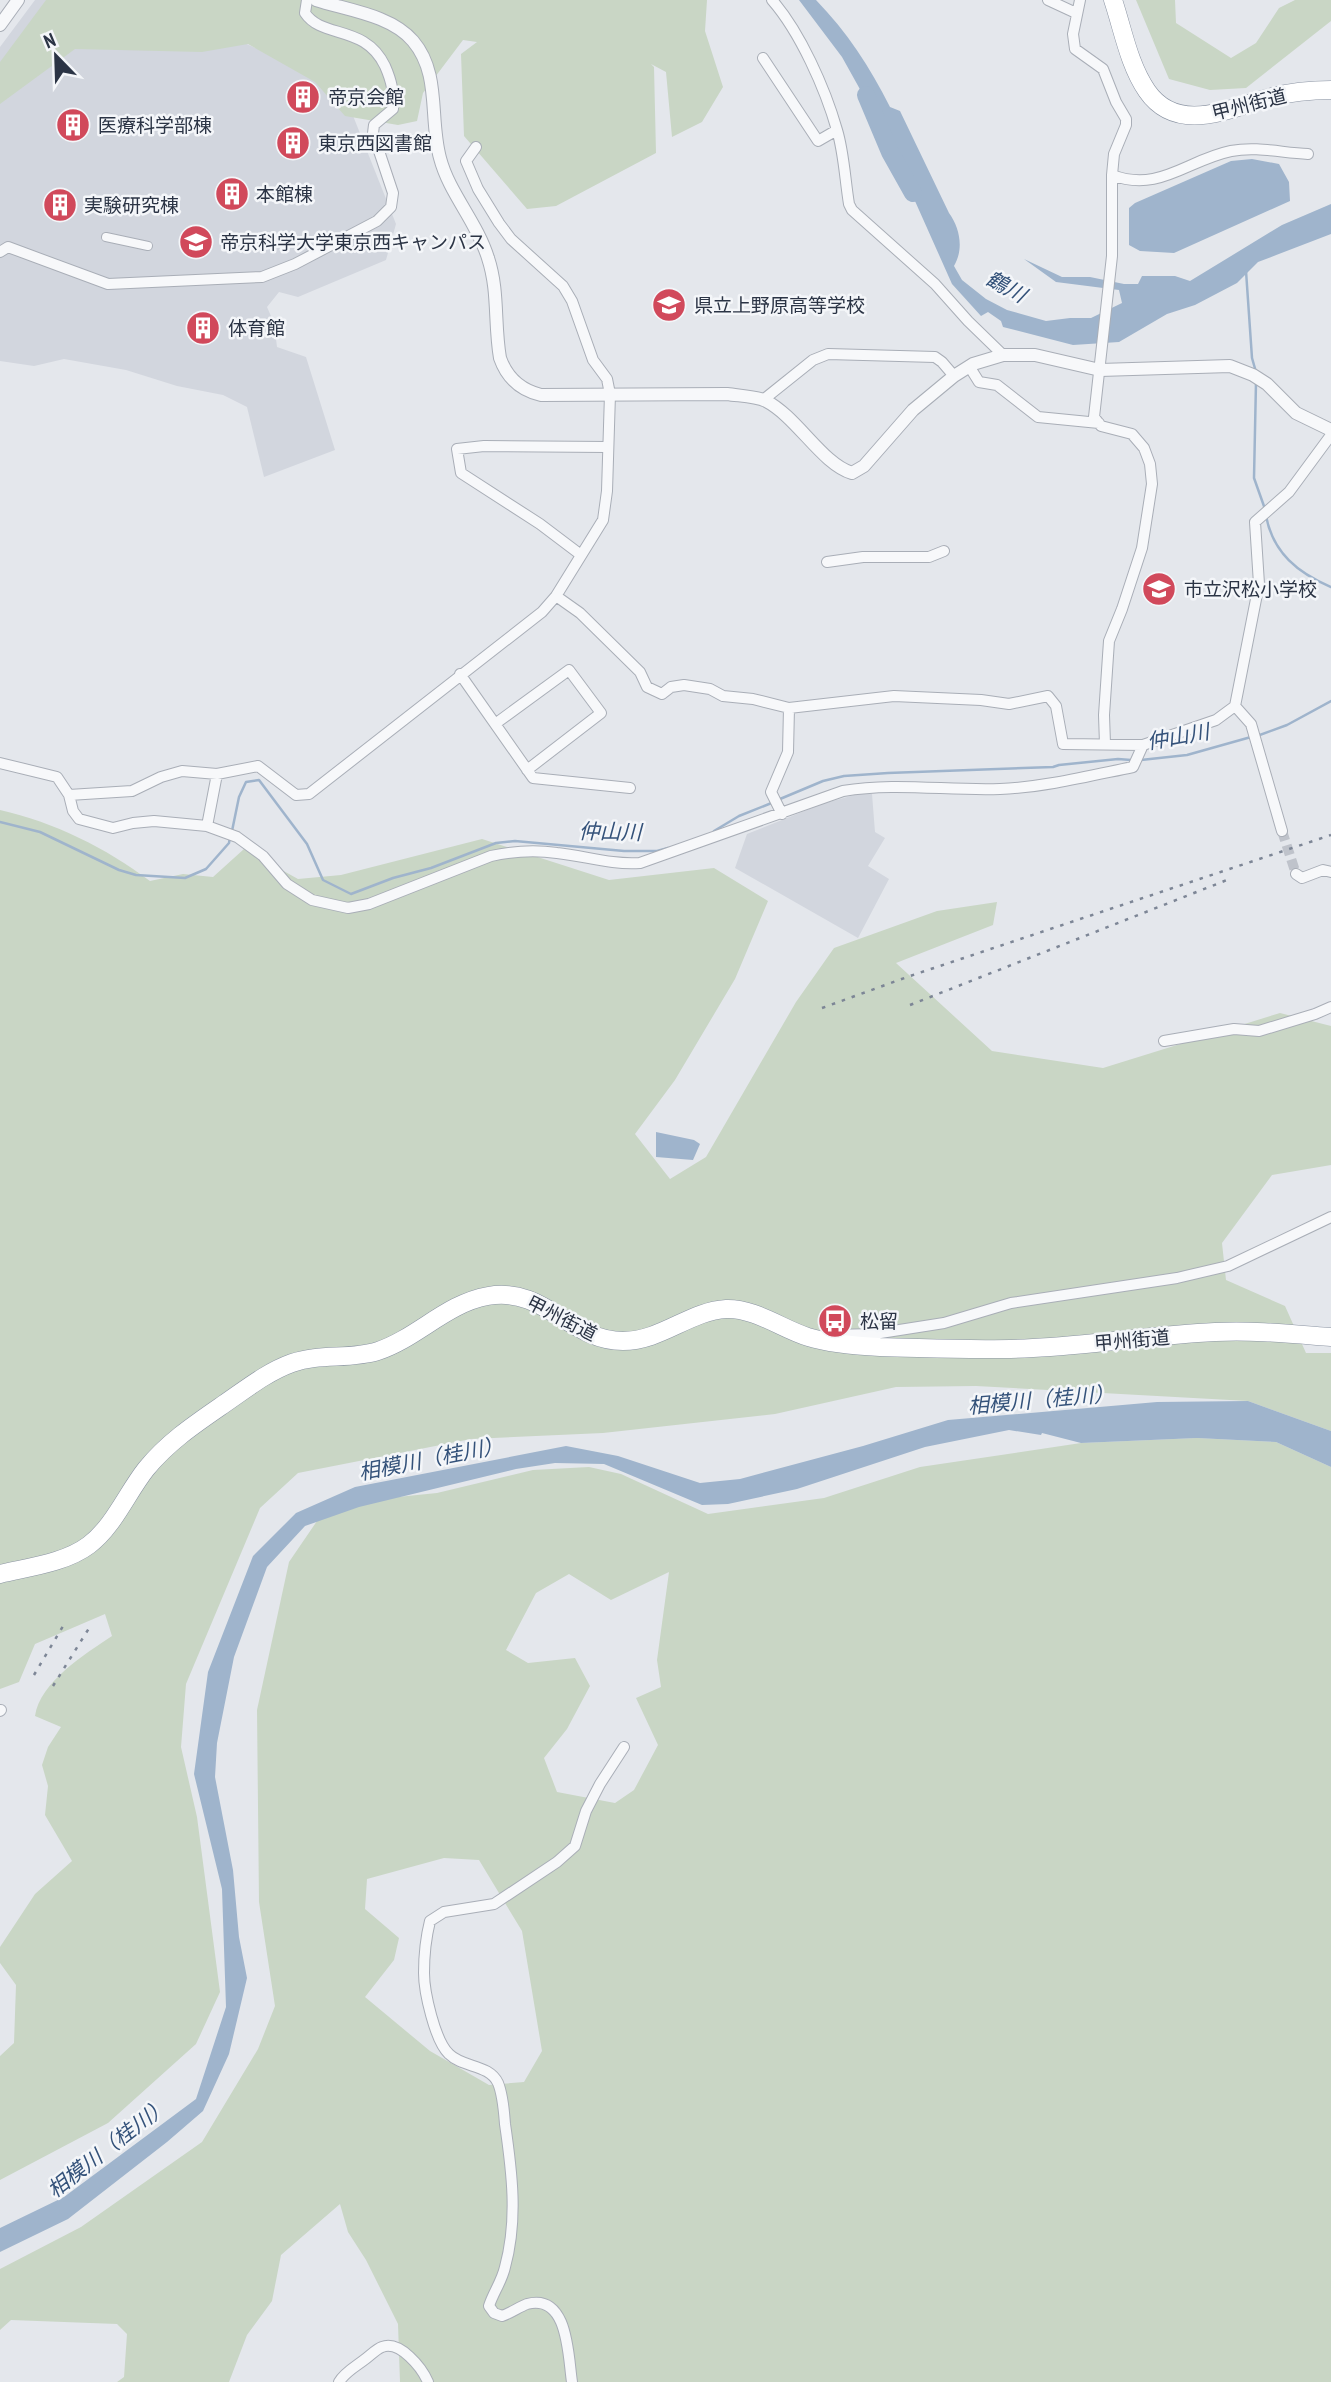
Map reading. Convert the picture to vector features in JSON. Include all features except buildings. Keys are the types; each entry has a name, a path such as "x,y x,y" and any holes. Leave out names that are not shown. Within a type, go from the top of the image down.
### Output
{"highway":[{"name":"甲州街道","path":"1114,0 1136,71 1143,85 1155,101 1173,111 1197,117 1292,92 1331,90"},
{"name":"甲州街道","path":"0,1574 64,1558 90,1544 105,1528 145,1471 173,1440 262,1377 296,1361 314,1357 358,1356 376,1352 392,1346 453,1308 481,1298 504,1295 537,1302 583,1331 609,1340 637,1340 709,1311 736,1309 806,1337 827,1342 875,1346 1035,1348 1215,1332 1331,1337"}],"street":[{"path":"0,25 18,0"},
{"path":"0,252 8,247 108,284 262,277 295,264 377,222 391,208 393,193 373,133 374,125 393,109 395,91 378,54 364,41 310,21 305,13 307,0"},
{"path":"316,0 391,24 413,41 428,66 439,158 488,257 497,307 500,358 503,368 522,389 541,395 727,394 764,400 780,410 838,466 852,472 864,466 913,410 954,376 981,360 1003,355 1035,355 1100,364 1219,365 1238,369 1267,384 1296,413 1331,433 1289,492 1255,522 1259,584 1236,706 1198,728 1143,746 1063,744 1056,706 1048,696 1009,704 894,696 789,708 753,699 723,696 710,689 684,685 671,687 662,694 647,687 640,672 580,613 556,596"},
{"path":"772,0 784,15 814,69 837,130 852,209 934,284 1003,355"},
{"path":"1048,0 1076,13"},
{"path":"1080,0 1073,34 1075,49 1103,69 1126,119 1114,154 1112,256 1094,416 1101,426 1132,434 1144,448 1152,484 1142,548 1109,641 1104,715 1105,744"},
{"path":"763,58 818,141 837,130"},
{"path":"69,795 132,791 161,777 182,771 217,774 258,766 296,794 309,794 542,612 556,596 603,520 607,491 610,394 607,379 593,360 572,301 563,286 511,239 478,189 466,161 477,147"},
{"path":"1112,175 1125,180 1156,180 1212,157 1242,150 1268,149 1308,154"},
{"path":"106,237 148,246"},
{"path":"764,400 813,360 828,354 935,357 954,376"},
{"path":"970,366 979,382 997,385 1038,417 1099,423"},
{"path":"581,555 540,524 461,473 457,449 484,446 607,447"},
{"path":"827,562 863,557 929,557 944,551"},
{"path":"495,724 569,670 601,713 527,770"},
{"path":"460,674 533,778 630,788"},
{"path":"1236,706 1251,724 1282,831"},
{"path":"782,814 772,792 788,752 789,708"},
{"path":"0,763 57,777 69,795 73,811 79,819 113,828 155,821 207,826 237,836 262,856 287,884 312,900 348,908 369,904 491,856 534,851 609,862 639,863 782,814 831,794 866,787 1029,788 1133,767 1143,746"},
{"path":"207,826 217,774"},
{"path":"1296,874 1302,878 1323,870 1331,872"},
{"path":"1164,1041 1234,1029 1259,1031 1331,1007"},
{"path":"827,1342 833,1335 874,1334 944,1323 1011,1304 1177,1278 1228,1266 1331,1217"},
{"path":"572,2382 563,2322 557,2313 548,2306 536,2303 502,2316 494,2313 489,2306 505,2270 513,2215 511,2168 502,2100 498,2083 491,2073 458,2060 448,2053 439,2038 424,1975 427,1934 430,1921 444,1912 494,1904 536,1877 575,1846 586,1811 624,1747"},
{"path":"339,2382 374,2352 383,2346 390,2346 418,2364 428,2382"}],"shaded area":[{"name":"帝京科学大学東京西キャンパス","path":"35,0 133,0 236,39 342,88 396,224 386,260 298,297 279,292 267,307 274,323 277,347 306,357 335,450 264,477 247,407 223,395 177,386 126,370 64,359 34,366 0,361 0,47"},
{"path":"858,794 872,794 875,832 885,838 868,866 889,879 858,938 735,868 747,834 822,804"}],"green space":[{"path":"46,0 707,0 705,31 723,87 702,122 672,137 666,72 651,64 654,67 656,153 556,206 527,209 464,136 461,54 477,42 463,40 423,93 417,121 398,125 345,116 315,82 248,44 202,52 75,49 0,104 0,62"},
{"path":"1136,0 1175,0 1176,23 1231,58 1256,43 1279,8 1295,0 1331,0 1331,21 1246,88 1210,90 1169,79"},
{"path":"0,810 60,829 97,847 150,881 183,874 213,877 244,849 298,879 341,875 482,839 609,880 714,868 768,901 735,979 675,1080 635,1134 670,1179 706,1157 796,1002 834,948 937,911 997,902 993,925 896,963 992,1051 1103,1068 1280,1013 1331,1026 1331,1165 1272,1175 1222,1243 1226,1280 1285,1306 1306,1353 1331,1353 1331,1431 1248,1401 976,1386 896,1387 775,1414 603,1433 471,1439 298,1473 260,1508 186,1684 181,1747 197,1817 220,1992 196,2044 108,2123 0,2180 0,2056 14,2043 16,1985 0,1963 0,1947 35,1894 72,1861 45,1815 48,1786 42,1765 48,1747 61,1727 35,1716 45,1692 54,1680 112,1636 105,1614 35,1644 19,1682 0,1689"},
{"path":"1197,1438 1276,1442 1331,1467 1331,2382 400,2382 398,2324 366,2260 348,2232 340,2204 281,2255 272,2301 247,2335 229,2382 117,2382 124,2377 127,2334 117,2324 11,2320 0,2330 0,2269 81,2227 202,2142 258,2049 275,2006 259,1902 257,1710 289,1562 317,1521 358,1501 437,1493 533,1470 589,1467 621,1474 708,1514 824,1498 920,1467 1081,1443","holes":["669,1572 657,1660 661,1687 636,1698 658,1745 634,1790 615,1803 557,1792 544,1758 567,1729 590,1686 575,1658 528,1663 506,1650 536,1593 569,1574 611,1600","444,1858 479,1860 522,1931 542,2051 524,2082 489,2085 430,2051 365,1997 394,1960 399,1938 365,1909 367,1879"]}],"water":[{"path":"799,0 816,0 827,12 857,50 890,107 900,111 956,225 960,246 954,266 962,280 986,299 1007,310 1046,321 1091,318 1122,303 1119,290 1056,282 1024,259 1062,277 1090,277 1124,284 1138,284 1142,276 1175,276 1190,281 1282,225 1331,204 1331,234 1258,262 1237,283 1195,305 1167,314 1119,342 1073,345 1003,327 1001,321 988,312 981,316 952,284 886,136 842,57"},
{"path":"1252,159 1279,164 1289,182 1290,201 1174,253 1140,251 1129,245 1129,208 1135,203 1231,161"},
{"path":"656,1132 694,1140 700,1144 693,1160 656,1157"},
{"path":"1248,1401 1331,1431 1331,1467 1276,1442 1197,1438 1081,1443 1042,1433 1009,1430 925,1447 797,1489 728,1504 702,1505 604,1464 555,1463 516,1469 359,1507 305,1526 267,1567 234,1657 217,1743 215,1777 233,1870 239,1937 247,1978 229,2054 203,2111 68,2219 0,2252 0,2228 64,2197 196,2099 226,2007 222,1889 194,1774 208,1672 253,1556 296,1513 355,1487 566,1446 618,1456 700,1483 740,1479 948,1420 1157,1402"}],"waterway":[{"name":"鶴川","path":"866,95 890,152 913,193"},
{"name":"仲山川","path":"1246,271 1252,358 1256,372"},
{"name":"仲山川","path":"1256,382 1254,478 1265,509"},
{"name":"仲山川","path":"1266,516 1274,541 1289,560 1308,575 1331,587"},
{"name":"仲山川","path":"1257,736 1287,725 1331,701"},
{"name":"仲山川","path":"1141,760 1187,755 1251,737"},
{"name":"仲山川","path":"780,799 823,781 844,776 1053,767 1118,759 1131,760"},
{"name":"仲山川","path":"232,831 239,797 246,782 259,780 307,844 323,880 351,894 496,843 515,841 624,851 657,851 668,848"},
{"name":"仲山川","path":"714,831 739,816 774,802"},
{"name":"仲山川","path":"0,822 40,832 119,870 136,875 185,878 206,869 229,843 230,837"}],"tunnel":[{"path":"1282,831 1296,874"}],"railway":[{"path":"822,1008 1331,835"},
{"path":"910,1005 1232,878"},
{"path":"34,1675 66,1621"},
{"path":"53,1686 91,1625"}],"place":[{"name":"帝京会館","path":"303,97"},
{"name":"医療科学部棟","path":"73,125"},
{"name":"東京西図書館","path":"293,143"},
{"name":"本館棟","path":"232,194"},
{"name":"実験研究棟","path":"60,205"},
{"name":"帝京科学大学東京西キャンパス","path":"196,242"},
{"name":"県立上野原高等学校","path":"669,305"},
{"name":"体育館","path":"203,328"},
{"name":"市立沢松小学校","path":"1159,589"},
{"name":"松留","path":"835,1321"}],"water label":[{"name":"相模川（桂川）","path":"1041,1400"},
{"name":"相模川（桂川）","path":"431,1459"},
{"name":"相模川（桂川）","path":"108,2148"}]}
